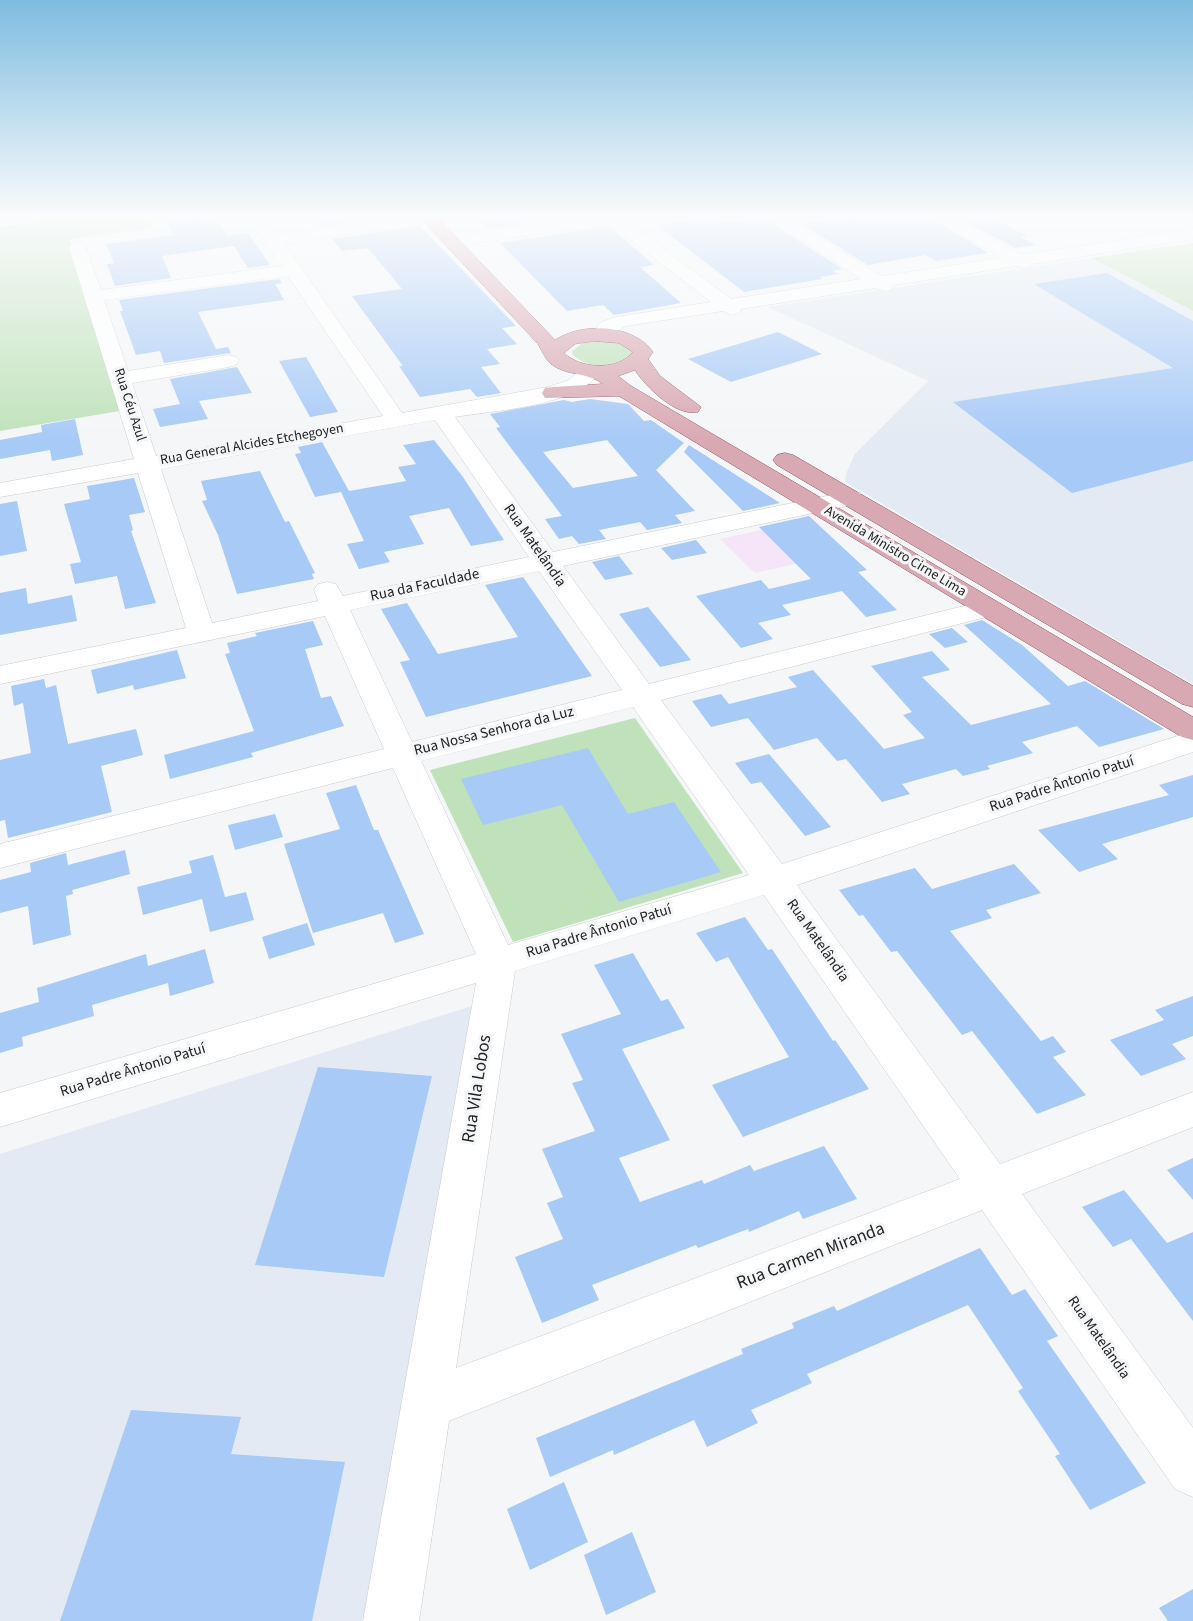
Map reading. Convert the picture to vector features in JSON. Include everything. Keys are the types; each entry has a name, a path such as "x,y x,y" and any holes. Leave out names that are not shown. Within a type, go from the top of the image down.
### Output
{"main road":[{"path":"495,290 560,359 595,371 623,368 639,360"},
{"path":"568,322 597,335"},
{"path":"560,359 557,346 566,341 625,330"},
{"name":"Avenida Ministro Cirne Lima","path":"625,330 643,352 639,360 652,380 667,392 764,449 813,494 851,498 1193,698"},
{"name":"Avenida Ministro Cirne Lima","path":"595,371 624,390 813,494 988,608 1193,730"},
{"path":"552,393 624,390"}],"street":[{"name":"Rua Céu Azul","path":"93,290 199,625"},
{"path":"95,296 143,290"},
{"path":"305,290 396,420"},
{"path":"706,290 729,307"},
{"path":"625,330 634,325 729,307 844,290"},
{"name":"Rua General Alcides Etchegoyen","path":"504,400 531,393 551,383 560,359"},
{"path":"121,378 229,361"},
{"name":"Rua General Alcides Etchegoyen","path":"0,490 552,393 576,384 595,371"},
{"name":"Rua Matelândia","path":"440,412 1193,1472"},
{"name":"Rua da Faculdade","path":"0,675 199,625 813,494"},
{"path":"331,597 405,754 498,962"},
{"name":"Rua Nossa Senhora da Luz","path":"0,856 988,608"},
{"name":"Rua da Faculdade","path":"0,659 199,625"},
{"name":"Rua Padre Ântonio Patuí","path":"0,1110 773,880 1193,741"},
{"name":"Rua Vila Lobos","path":"391,1621 498,962"},
{"name":"Rua Carmen Miranda","path":"428,1404 1193,1109"}],"shaded area":[{"path":"883,290 1152,290 1193,311 1193,684 845,482 855,454 928,381 768,307"},
{"path":"801,521 835,555 755,573 720,539"},
{"path":"472,1006 386,1621 0,1621 0,1154"}],"green space":[{"path":"0,290 85,290 120,411 0,431"},
{"path":"1152,290 1193,290 1193,311"},
{"path":"595,340 618,342 632,349 633,354 611,364 603,365 587,363 573,355 572,351 584,342"},
{"path":"635,718 743,873 513,942 430,770"}],"building":[{"path":"198,290 278,290 284,300 198,312 216,349 228,347 231,353 164,363 160,351 136,355 120,311 123,311 119,300"},
{"path":"397,290 481,290 516,326 502,328 517,344 487,349 500,364 481,367 501,393 477,397 470,389 420,397 399,366 403,366 352,296"},
{"path":"546,290 666,290 681,303 614,315 603,305 567,311"},
{"path":"1043,290 1137,290 1193,321 1193,461 1072,493 953,402 1173,368"},
{"path":"778,332 822,354 731,382 688,359"},
{"path":"306,357 338,412 310,417 279,361"},
{"path":"237,367 252,393 199,401 208,419 160,427 153,409 180,404 170,379"},
{"path":"590,399 628,404 644,421 651,420 684,443 656,470 695,511 675,515 682,523 647,530 640,522 599,530 606,539 579,544 572,536 559,539 545,519 562,516 496,428 500,427 490,414 564,400 572,402","holes":["607,440 638,476 573,488 543,452"]},
{"path":"75,419 83,455 52,461 50,450 0,459 0,440 42,432 41,425"},
{"path":"434,440 463,477 504,540 471,546 449,508 409,516 424,544 384,552 390,562 359,569 347,544 364,541 341,492 315,497 295,454 301,453 298,447 322,442 349,491 406,481 398,467 416,464 403,445"},
{"path":"689,445 780,503 743,511 684,452"},
{"path":"260,471 285,522 289,521 315,573 312,574 314,579 237,594 218,535 202,501 207,500 201,481"},
{"path":"134,478 145,512 129,515 133,530 131,531 156,603 125,609 117,576 75,584 70,564 81,562 64,504 90,499 87,486"},
{"path":"17,501 27,551 0,556 0,504"},
{"path":"809,516 867,570 858,572 897,610 866,617 842,591 782,605 791,615 758,623 773,639 741,648 696,596 761,580 769,589 811,579 759,527"},
{"path":"696,540 707,553 672,560 661,548"},
{"path":"619,556 633,574 605,580 592,562"},
{"path":"523,577 592,676 426,717 400,662 410,660 381,609 407,603 438,654 518,637 485,585"},
{"path":"26,588 28,604 72,595 77,621 0,635 0,593"},
{"path":"648,607 691,660 660,667 619,614"},
{"path":"982,620 1022,645 1068,686 1085,681 1164,729 1099,747 1077,726 1022,742 1033,753 987,766 990,769 963,776 956,769 902,784 910,794 882,802 846,759 837,761 817,738 774,750 748,718 711,727 692,701 721,694 729,704 797,687 788,677 813,670 884,749 925,738 903,715 912,712 871,666 932,651 950,670 922,677 971,725 1051,704 964,625"},
{"path":"313,621 323,645 305,649 321,698 331,696 344,726 251,753 253,757 170,779 164,755 254,731 225,654 230,653 227,643 257,636 255,633"},
{"path":"952,628 968,642 945,648 929,634"},
{"path":"177,650 186,678 134,690 133,685 97,694 91,670"},
{"path":"44,679 46,688 56,685 68,744 136,729 143,755 101,766 112,812 8,838 5,820 0,821 0,760 31,753 23,703 14,706 11,686"},
{"path":"588,748 628,814 674,802 721,872 619,902 562,805 483,825 461,779"},
{"path":"769,754 831,827 805,836 761,782 751,784 735,763"},
{"path":"1193,775 1193,817 1102,844 1118,859 1079,872 1038,830 1169,795 1159,785"},
{"path":"356,785 374,830 378,830 424,934 395,943 383,913 313,933 284,844 340,829 326,793"},
{"path":"275,814 283,837 235,850 228,825"},
{"path":"125,850 130,874 72,890 73,894 66,896 71,935 33,945 28,906 0,913 0,880 31,872 30,863 66,853 68,865"},
{"path":"213,855 225,897 246,892 254,920 210,932 202,899 143,915 137,887 192,873 189,861"},
{"path":"1014,864 1041,893 986,910 992,918 950,931 1041,1041 1053,1036 1066,1052 1053,1057 1086,1095 1037,1114 972,1031 962,1035 897,951 891,952 863,915 859,916 839,890 915,868 932,889"},
{"path":"745,917 768,950 772,949 833,1041 835,1040 869,1089 743,1137 712,1085 789,1057 728,957 716,962 696,933"},
{"path":"307,923 315,945 269,959 262,937"},
{"path":"205,949 214,983 170,996 168,983 92,1005 94,1016 22,1037 23,1046 0,1053 0,1013 39,1002 37,988 146,954 148,966"},
{"path":"633,953 661,1001 668,999 685,1028 622,1049 670,1140 619,1158 640,1202 702,1180 704,1184 750,1165 754,1171 824,1146 857,1199 803,1219 799,1211 749,1232 748,1229 698,1248 696,1245 592,1285 599,1300 542,1323 515,1257 563,1239 547,1203 563,1197 542,1149 595,1131 572,1083 583,1080 561,1034 621,1014 594,965"},
{"path":"1193,996 1193,1036 1172,1044 1186,1059 1141,1076 1110,1040 1164,1020 1155,1010"},
{"path":"318,1067 432,1076 384,1277 255,1265"},
{"path":"1193,1158 1193,1200 1167,1170"},
{"path":"1124,1190 1167,1243 1193,1232 1193,1321 1131,1239 1113,1247 1082,1207"},
{"path":"980,1248 1012,1295 1025,1289 1058,1336 1047,1341 1146,1483 1090,1510 1055,1456 1060,1454 1018,1391 1023,1388 968,1305 807,1374 812,1383 751,1410 758,1423 707,1447 694,1420 614,1455 613,1450 550,1477 536,1438 743,1354 741,1349 794,1328 792,1323 834,1306 837,1311"},
{"path":"131,1410 241,1417 231,1454 345,1462 312,1621 60,1621"},
{"path":"564,1482 588,1542 530,1570 507,1509"},
{"path":"632,1532 656,1592 606,1615 584,1555"},
{"path":"1193,1589 1193,1621 1168,1621 1159,1608"}]}
